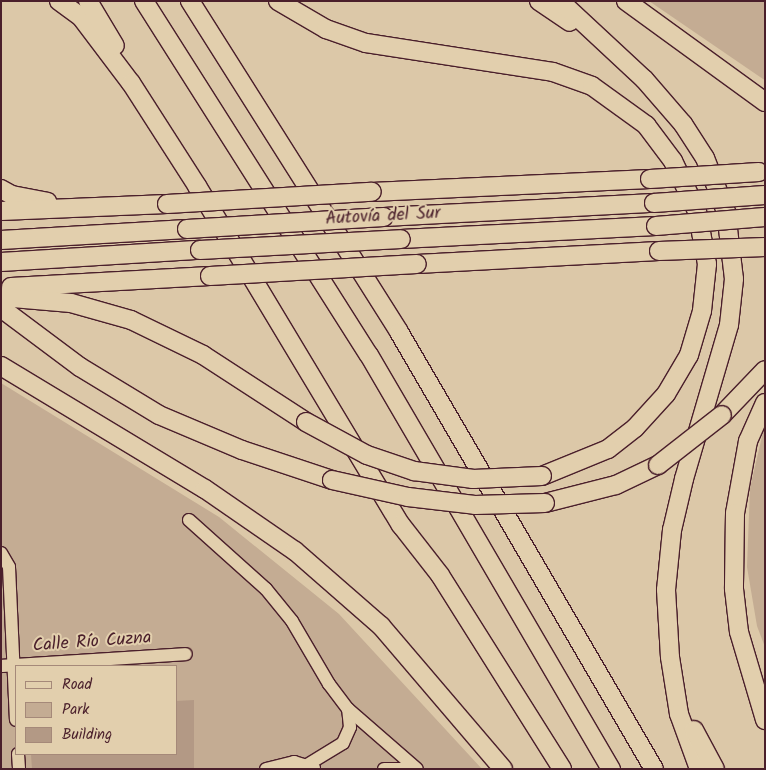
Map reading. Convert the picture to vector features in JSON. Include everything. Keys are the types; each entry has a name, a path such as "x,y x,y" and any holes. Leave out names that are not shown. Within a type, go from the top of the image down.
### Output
{"highway":[{"path":"60,1 82,17 131,83 197,186"},
{"path":"88,1 401,525 440,575 562,769"},
{"path":"144,1 369,355 611,769"},
{"path":"190,1 399,332 654,769"},
{"path":"1,297 71,303 140,324 204,355 306,422 367,456 414,471 473,478 542,476 608,449 635,428 666,394 689,355 702,311 707,264 696,211 673,160 646,125 592,86 545,70 366,43 326,29 278,1"},
{"path":"539,1 644,79"},
{"path":"560,1 644,79 683,124 705,158 726,212 734,279 729,325 672,530 666,590 670,657 679,714 699,769"},
{"path":"626,1 765,102"},
{"path":"1,211 110,207 762,172"},
{"path":"1,189 34,201 110,207"},
{"name":"Autovía del Sur","path":"1,240 765,195"},
{"name":"Autovía del Sur","path":"1,262 656,226 765,217"},
{"path":"1,287 659,251 765,247"},
{"path":"1,308 26,330 159,415 242,450 332,480 408,497 456,502 545,503 616,485 658,465 722,415 765,370"},
{"path":"1,366 205,489 295,551 381,626 503,769"},
{"path":"765,403 748,441 735,513 734,589 739,632 765,720"},
{"path":"734,589 765,688"},
{"path":"670,657 693,727 715,769"}],"street":[{"path":"189,520 266,589 292,621 328,684 348,709 417,769"},
{"path":"2,553 9,567 7,666 15,714"},
{"name":"Calle Río Cuzna","path":"22,665 186,654"},
{"path":"266,769 280,763 311,767 344,743 350,727 348,709"},
{"path":"18,755 20,769"},
{"path":"384,769 411,769"}],"green space":[{"path":"649,1 765,1 765,80 763,79"},
{"path":"1,383 219,517 339,614 482,769 1,769"},
{"path":"764,428 765,647 757,626 747,567 750,488"}],"building":[{"path":"194,700 194,769 32,769 31,755 178,755 178,701"}]}
